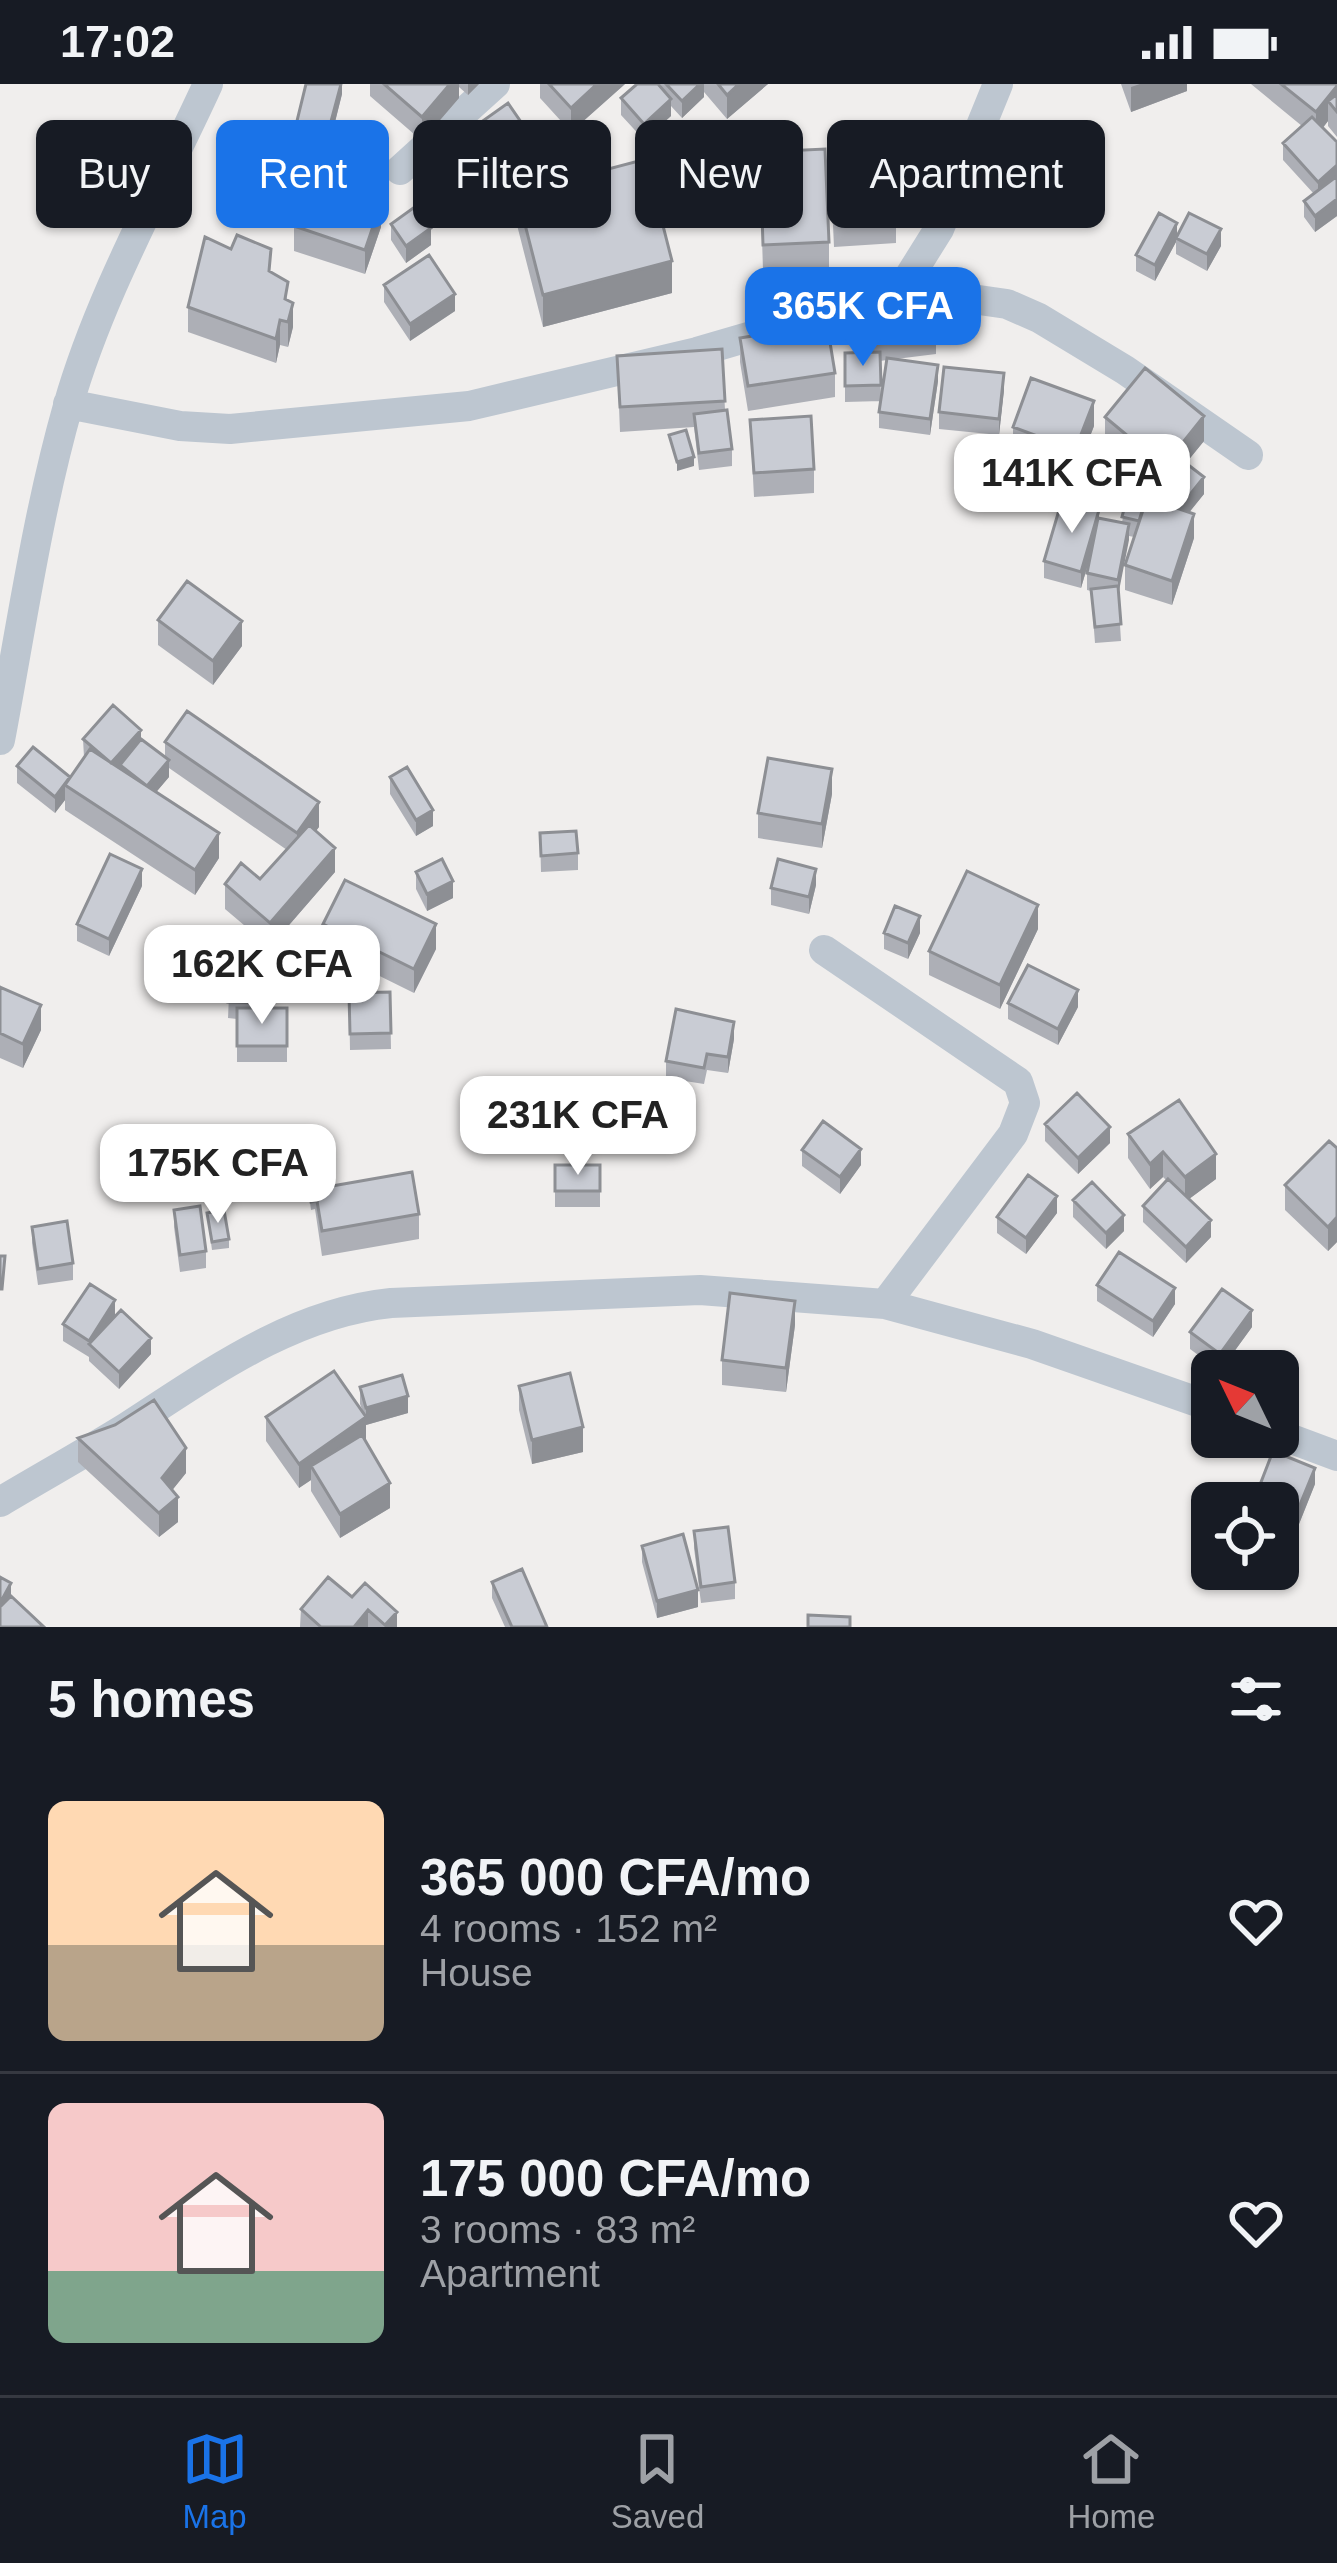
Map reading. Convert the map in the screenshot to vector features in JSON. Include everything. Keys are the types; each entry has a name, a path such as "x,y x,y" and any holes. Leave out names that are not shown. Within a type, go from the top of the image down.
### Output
{"street":[{"path":"0,740 43,508 68,404 93,334 208,84"},
{"path":"400,170 495,84"},
{"path":"899,292 939,229 998,84"},
{"path":"68,404 180,426 230,429 469,406 720,346 899,292 1007,304 1039,318 1125,370 1248,455"},
{"path":"824,950 1018,1082 1024,1102 1012,1134 885,1304"},
{"path":"0,1502 205,1376 315,1318 352,1307 700,1290 885,1304 1032,1343 1191,1400"},
{"path":"1299,1442 1337,1456"}],"building":[{"path":"306,84 341,84 331,120 297,120"},
{"path":"384,84 450,84 422,117"},
{"path":"549,84 597,84 571,108"},
{"path":"637,84 658,84 671,99 648,120 640,120 621,98"},
{"path":"666,84 700,84 682,101"},
{"path":"718,84 739,84 727,95"},
{"path":"1281,84 1337,84 1337,86 1316,112"},
{"path":"508,103 520,120 484,120"},
{"path":"1312,117 1337,142 1337,165 1318,182 1283,143"},
{"path":"825,149 829,242 763,245 762,228 803,228 803,150"},
{"path":"635,162 635,228 664,228 672,261 543,295 526,228 611,228 611,168"},
{"path":"1337,176 1337,199 1315,216 1304,201"},
{"path":"413,208 413,228 431,228 406,246 391,224"},
{"path":"1159,213 1177,223 1155,265 1136,255"},
{"path":"1189,213 1221,229 1207,254 1176,238"},
{"path":"300,228 372,228 365,250"},
{"path":"237,235 271,249 269,271 288,282 285,299 293,303 288,322 280,320 276,339 188,307 205,237 231,249"},
{"path":"429,255 455,294 410,324 384,285"},
{"path":"930,279 936,329 857,339 851,288"},
{"path":"827,324 835,373 748,386 740,338"},
{"path":"722,349 725,401 620,407 617,356"},
{"path":"880,352 881,385 845,386 845,353"},
{"path":"887,358 938,365 930,419 879,412"},
{"path":"944,367 1004,373 999,419 939,412"},
{"path":"1145,368 1204,416 1164,466 1105,417"},
{"path":"1031,378 1094,401 1075,450 1013,427"},
{"path":"727,410 732,449 699,453 694,414"},
{"path":"811,416 814,469 754,473 750,420"},
{"path":"686,430 694,457 677,462 669,435"},
{"path":"1011,438 1031,442 1023,485 1002,481"},
{"path":"1178,457 1204,477 1180,507 1154,486"},
{"path":"1136,462 1156,466 1139,521 1122,517"},
{"path":"1147,498 1194,514 1172,581 1125,565"},
{"path":"1062,500 1099,510 1081,572 1044,561"},
{"path":"1098,518 1129,524 1118,580 1087,573"},
{"path":"187,581 242,621 213,661 158,620"},
{"path":"1118,586 1121,624 1095,627 1091,589"},
{"path":"113,705 141,730 111,763 83,739"},
{"path":"187,711 319,802 297,833 165,742"},
{"path":"141,739 169,760 147,786 120,765"},
{"path":"33,747 70,777 55,797 17,766"},
{"path":"90,749 219,833 195,870 65,785"},
{"path":"768,758 832,769 822,824 758,813"},
{"path":"407,767 433,810 416,820 390,777"},
{"path":"309,825 335,848 270,923 225,884 241,863 260,879"},
{"path":"576,831 578,853 541,856 540,833"},
{"path":"110,854 142,869 109,939 77,924"},
{"path":"442,859 453,881 427,894 416,872"},
{"path":"778,859 816,869 809,897 771,888"},
{"path":"967,871 1038,905 1000,985 929,951"},
{"path":"345,880 436,924 414,969 323,924"},
{"path":"895,906 920,916 908,943 884,933"},
{"path":"231,950 264,951 261,1003 228,1002"},
{"path":"1028,965 1078,990 1058,1029 1008,1003"},
{"path":"0,987 41,1005 23,1044 0,1033"},
{"path":"390,992 391,1033 350,1034 349,993"},
{"path":"237,1008 287,1008 287,1046 237,1046"},
{"path":"676,1009 734,1022 728,1057 707,1054 704,1068 666,1061"},
{"path":"1077,1093 1110,1127 1078,1158 1045,1124"},
{"path":"1179,1100 1216,1154 1185,1177 1163,1152 1150,1164 1128,1134"},
{"path":"823,1121 861,1149 840,1177 802,1150"},
{"path":"1329,1141 1337,1148 1337,1217 1328,1227 1285,1185"},
{"path":"555,1165 600,1165 600,1191 555,1191"},
{"path":"325,1169 329,1187 315,1189 311,1202 306,1172"},
{"path":"412,1172 419,1214 322,1231 315,1189"},
{"path":"1028,1175 1057,1196 1026,1238 997,1217"},
{"path":"1168,1179 1211,1220 1186,1247 1143,1206"},
{"path":"1092,1182 1124,1215 1106,1233 1073,1200"},
{"path":"200,1206 206,1251 180,1255 174,1210"},
{"path":"224,1210 229,1239 212,1242 207,1213"},
{"path":"67,1221 73,1263 38,1269 32,1227"},
{"path":"1119,1252 1175,1288 1153,1321 1097,1285"},
{"path":"0,1256 5,1256 2,1289 0,1289"},
{"path":"90,1284 115,1300 89,1341 63,1324"},
{"path":"1222,1289 1252,1310 1223,1350 1215,1350 1190,1332"},
{"path":"730,1293 795,1301 786,1368 722,1360"},
{"path":"121,1310 151,1338 119,1372 89,1344"},
{"path":"334,1371 366,1417 299,1464 266,1417"},
{"path":"570,1373 583,1427 532,1440 519,1386"},
{"path":"402,1375 408,1396 366,1408 360,1387"},
{"path":"154,1400 186,1448 162,1478 178,1497 159,1513 78,1438 115,1425"},
{"path":"362,1435 390,1483 340,1514 311,1466"},
{"path":"1270,1458 1290,1458 1315,1468 1299,1507 1299,1482 1261,1482"},
{"path":"728,1527 735,1582 701,1587 694,1531"},
{"path":"683,1534 698,1590 657,1601 642,1546"},
{"path":"522,1569 547,1627 512,1627 492,1582"},
{"path":"0,1577 11,1583 0,1603"},
{"path":"328,1577 352,1597 365,1583 397,1612 385,1625 368,1610 354,1627 321,1627 301,1609"},
{"path":"11,1596 44,1627 0,1627 0,1607"},
{"path":"808,1615 850,1617 850,1627 808,1627"}]}
